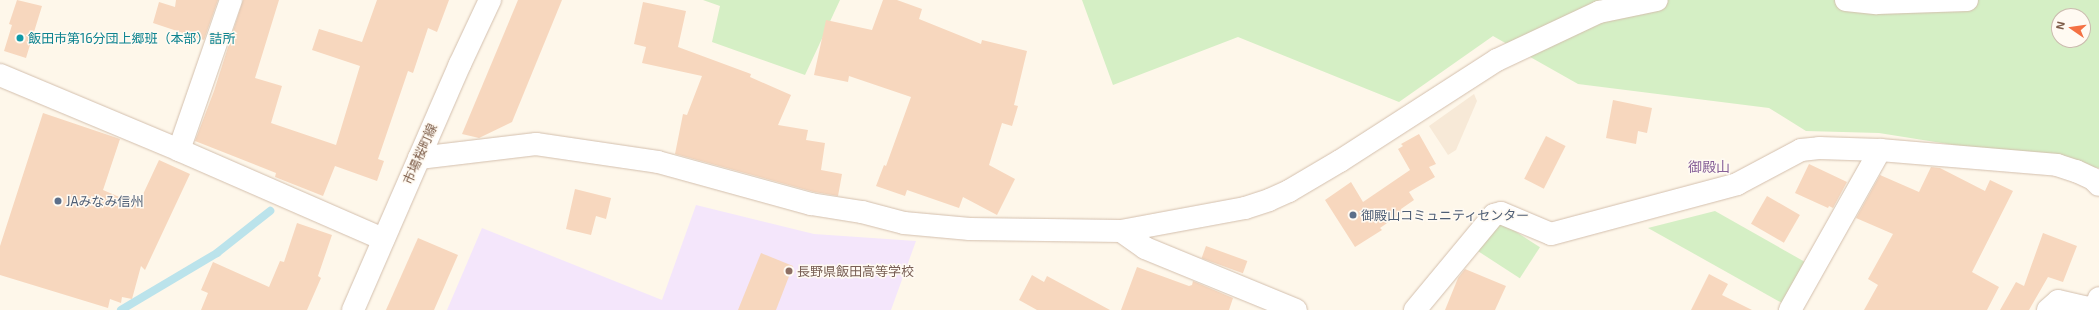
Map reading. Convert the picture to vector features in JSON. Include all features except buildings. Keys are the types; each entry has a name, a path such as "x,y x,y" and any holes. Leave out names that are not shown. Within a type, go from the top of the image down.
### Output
{"street":[{"path":"179,150 231,0"},
{"name":"市場桜町線","path":"352,310 490,0"},
{"path":"419,158 536,144 658,162 811,204 862,212 904,223 970,229 1121,231 1245,208 1276,197 1340,161 1497,60 1599,12 1657,0"},
{"path":"1846,0 1877,3 1967,0"},
{"path":"0,75 179,150 383,239"},
{"path":"1415,310 1494,215 1501,213 1551,234 1737,184 1801,150 1819,148 1880,150 2057,166 2076,171 2093,179 2099,185"},
{"path":"1790,310 1880,150"},
{"path":"1121,231 1145,248 1296,310"},
{"path":"2048,310 2058,301 2088,308 2096,305 2099,298"}],"shaded area":[{"path":"1474,94 1477,101 1456,150 1448,155 1429,126"},
{"name":"長野県飯田高等学校","path":"696,205 814,234 916,241 891,310 447,310 482,228 662,300"}],"green space":[{"path":"703,0 840,0 805,75 712,42 720,6"},
{"path":"1082,0 2099,0 2099,168 1879,133 1806,131 1769,108 1578,84 1493,36 1399,102 1238,37 1113,85"},
{"path":"1715,211 1805,262 1782,303 1648,228"},
{"path":"1498,220 1540,247 1520,278 1478,251"}],"waterway":[{"path":"121,310 217,253 270,211"}],"place":[{"name":"飯田市第16分団上郷班（本部）詰所","path":"20,38"},
{"name":"JAみなみ信州","path":"58,201"},
{"name":"御殿山コミュニティセンター","path":"1353,215"},
{"name":"長野県飯田高等学校","path":"789,271"}],"district":[{"name":"御殿山","path":"1709,167"}]}
